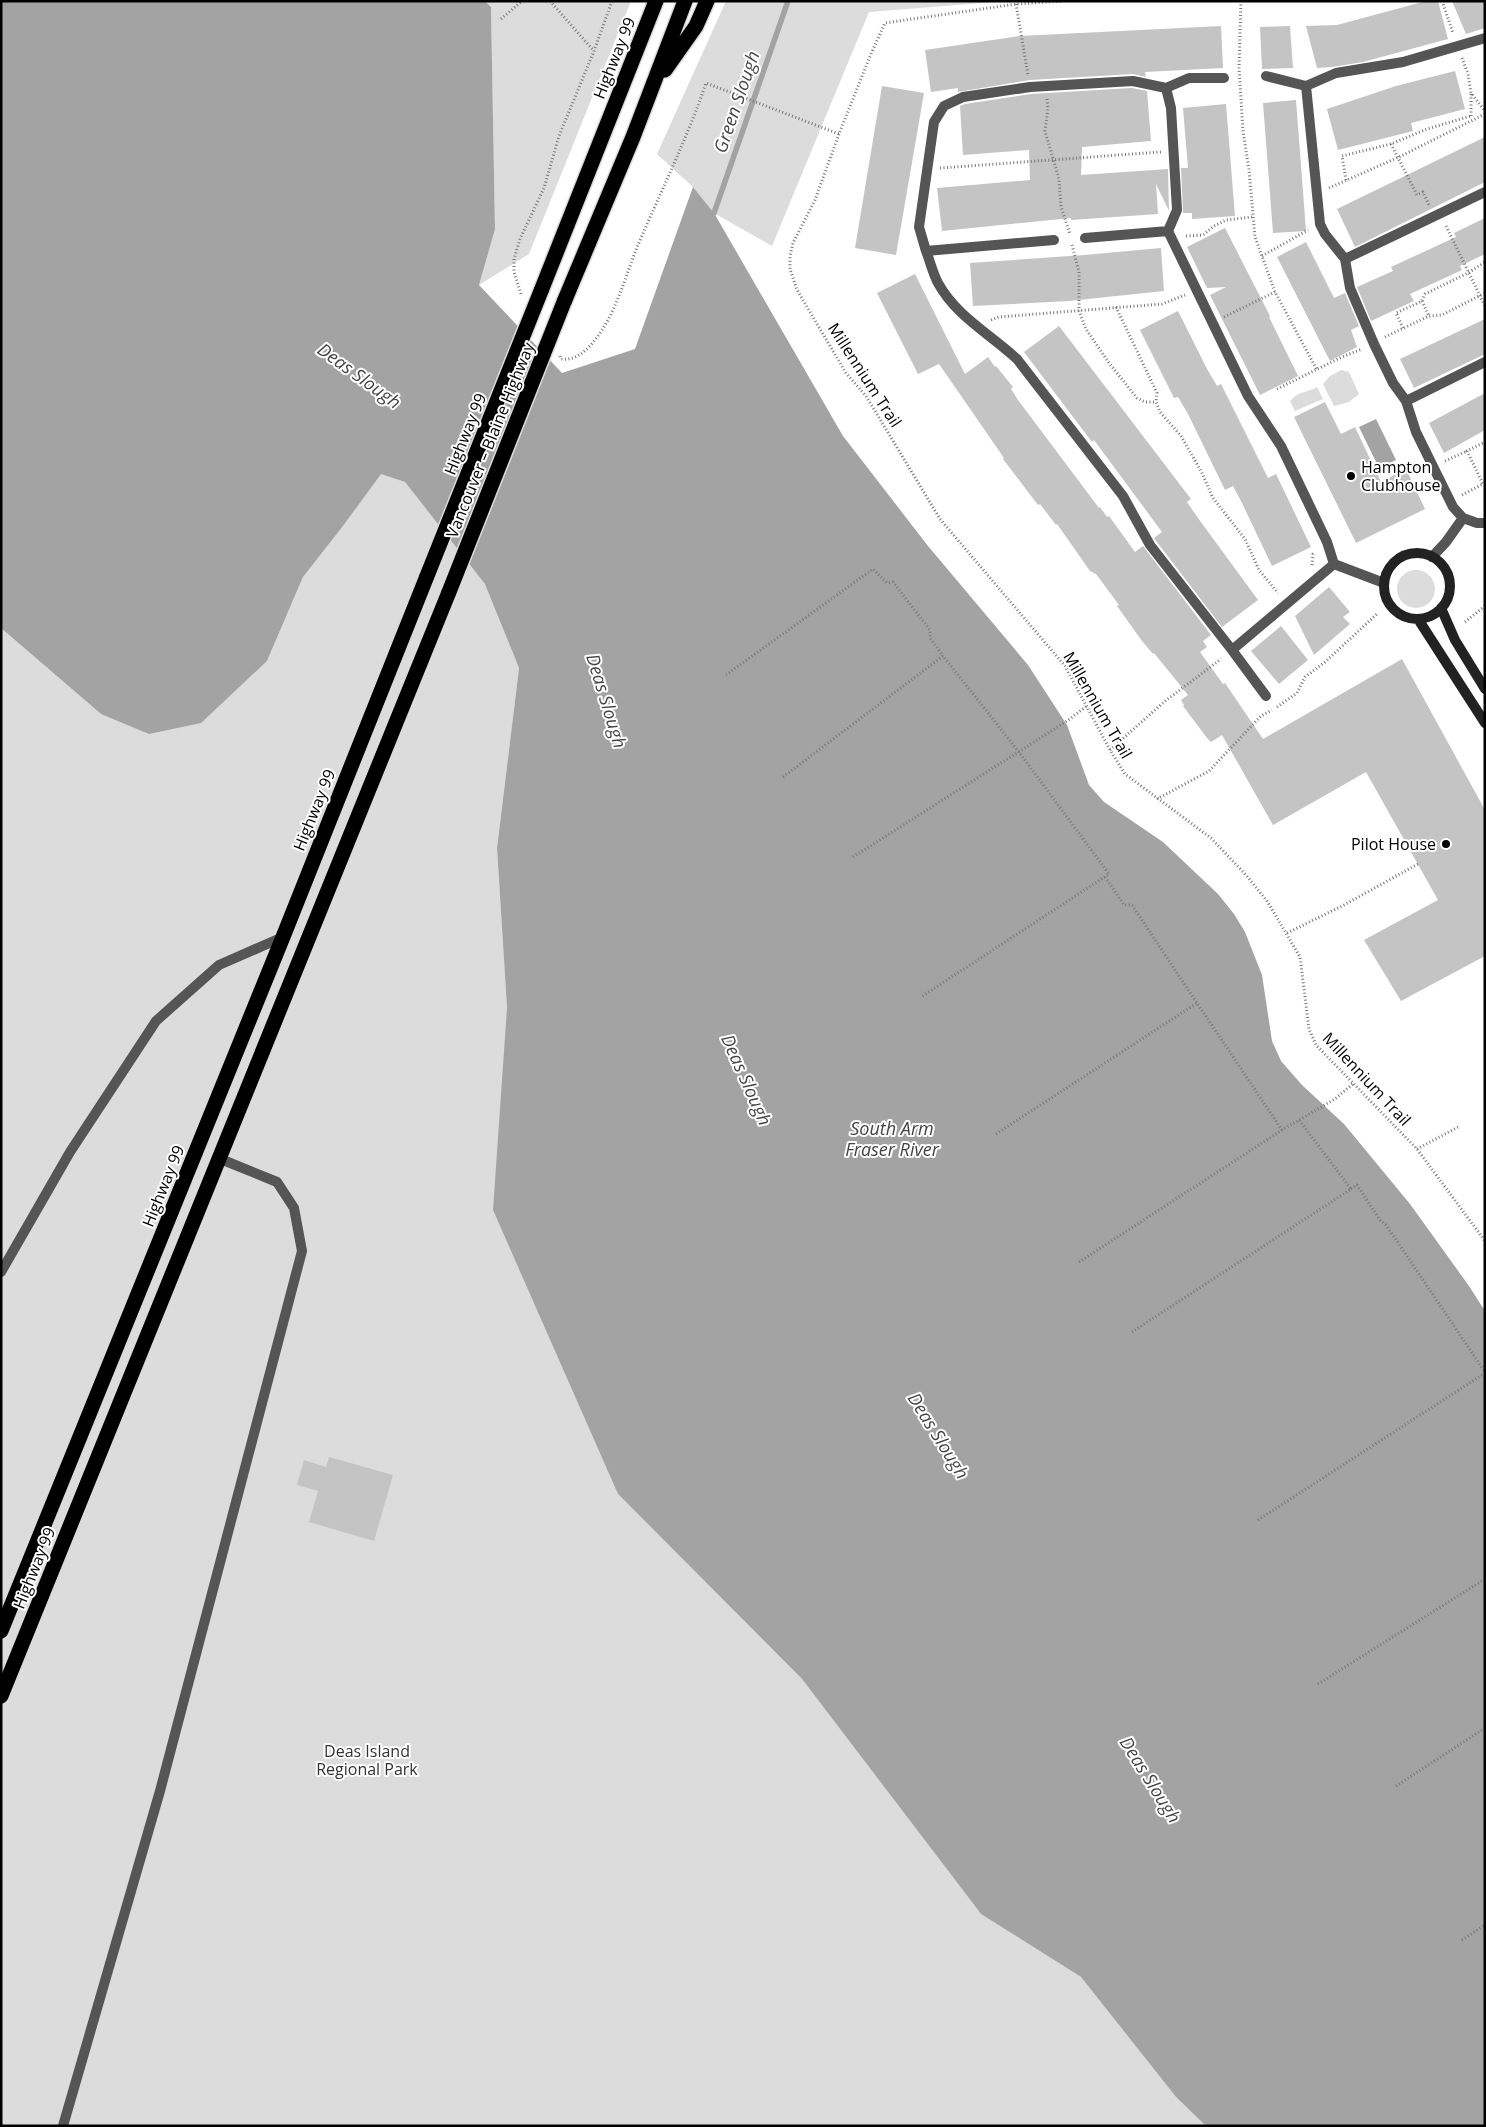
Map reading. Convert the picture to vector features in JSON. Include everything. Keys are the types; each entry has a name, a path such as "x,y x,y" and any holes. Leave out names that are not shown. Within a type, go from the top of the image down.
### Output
{"highway":[{"name":"Highway 99","path":"1,1631 283,937 656,1"},
{"path":"652,88 685,1"},
{"path":"652,88 696,26 707,1"},
{"name":"Vancouver – Blaine Highway","path":"449,592 564,302 652,88"},
{"name":"Highway 99","path":"1,1696 449,592"}],"street":[{"path":"1411,553 1422,553 1432,557 1443,567 1449,580 1447,600 1435,614 1418,619 1407,617 1397,612 1390,605 1385,594 1384,583 1386,573 1392,564 1401,557 1411,553"},
{"path":"1441,608 1455,640 1485,689"},
{"path":"1418,619 1485,723"}],"lane":[{"path":"1266,76 1306,86 1336,73 1403,62 1485,38"},
{"path":"1224,78 1189,78 1166,88 1133,81 1045,86 963,97 944,106 934,122 926,165 919,227 938,283 954,305 975,326 998,341 1016,359 1124,496 1150,546 1266,696"},
{"path":"1306,86 1320,224 1325,234 1346,259 1350,288 1374,344 1393,383 1406,401 1416,432 1450,501 1463,518 1477,523 1485,523"},
{"path":"1166,88 1171,108 1177,210 1170,234 1248,396 1281,446 1327,542 1334,564"},
{"path":"1346,259 1485,192"},
{"path":"1085,238 1170,234"},
{"path":"926,250 1054,240"},
{"path":"1406,401 1485,362"},
{"path":"1432,557 1446,542 1463,518"},
{"path":"1232,650 1334,564"},
{"path":"1334,564 1384,583"},
{"path":"1,1272 70,1152 156,1021 219,965 283,937"},
{"path":"63,2126 160,1790 302,1251 294,1208 277,1182 218,1158"}],"path":[{"path":"501,20 522,1"},
{"path":"550,1 594,51"},
{"name":"Millennium Trail","path":"1063,1 1016,4 885,23 839,134 815,200 794,243 790,256 790,269 797,290 846,373 866,396 940,519 1065,666 1125,774 1211,838 1246,875 1267,901 1300,957 1311,1037 1316,1046 1417,1149 1485,1241"},
{"path":"1241,1 1239,67 1255,238 1275,292 1316,370"},
{"path":"1442,1 1468,74 1471,93 1471,116 1469,121"},
{"path":"1016,4 1024,55"},
{"path":"706,83 839,134"},
{"path":"1045,86 1048,108 1045,132 1059,179 1061,207 1069,229 1074,259 1079,272 1079,311 1086,329 1109,363 1137,398 1145,402 1156,402"},
{"path":"1317,194 1399,156 1485,112 1471,93"},
{"path":"1346,180 1342,156 1391,144 1427,129 1471,116"},
{"path":"1391,144 1399,156 1417,195 1423,192 1438,215 1485,306"},
{"path":"926,165 945,168 1174,151"},
{"path":"1170,234 1203,235 1214,226 1226,220 1252,217"},
{"path":"1262,256 1320,224"},
{"path":"1403,328 1396,313 1422,301 1425,294 1468,273 1485,262"},
{"path":"975,326 1000,317 1162,304 1180,298 1196,289"},
{"path":"1212,323 1275,292"},
{"path":"1277,389 1429,316 1442,315 1485,293"},
{"path":"1422,301 1429,316"},
{"path":"1116,307 1157,393 1156,402 1160,412 1181,436 1201,471 1213,498 1245,539 1259,570 1287,603"},
{"path":"1434,467 1485,442"},
{"path":"1450,501 1483,484 1467,451"},
{"path":"726,675 874,569 887,583 893,582 930,630 930,638 942,656 1018,752 1109,874 921,997"},
{"path":"1465,622 1485,606"},
{"path":"1110,750 1164,702 1232,650"},
{"path":"784,777 942,656"},
{"path":"853,857 1088,705"},
{"path":"1287,933 1344,905 1418,864"},
{"path":"1105,878 1124,905 1132,905 1282,1130"},
{"path":"996,1134 1197,1003"},
{"path":"1079,1262 1282,1130 1335,1099 1354,1083"},
{"path":"1299,1120 1351,1189"},
{"path":"1417,1149 1460,1126"},
{"path":"1132,1332 1357,1185 1485,1372 1258,1520"},
{"path":"1318,1684 1485,1579"},
{"path":"1396,1786 1485,1728"},
{"path":"1462,1940 1485,1925"}],"green space":[{"path":"485,1 631,1 529,254 479,285 495,228 491,7"},
{"path":"726,1 1008,1 869,12 772,246 714,213 693,187 657,154"},
{"path":"1341,370 1349,372 1359,394 1349,402 1334,406 1323,384 1330,376"},
{"path":"1317,387 1323,399 1295,411 1290,401 1299,394"},
{"name":"Deas Island Regional Park","path":"381,473 405,482 486,584 519,668 497,848 507,1008 618,1494 802,1679 981,1914 1081,1977 1176,2097 1206,2126 1,2126 1,628 101,714 267,661 303,577"},
{"path":"1416,570 1429,576 1435,589 1429,602 1416,608 1403,602 1397,589 1403,576"}],"water":[{"name":"South Arm Fraser River","path":"1,1 485,1 491,7 495,229 479,285 562,373 635,349 693,187 714,213 843,436 928,546 1028,665 1067,725 1089,785 1104,802 1163,842 1218,894 1234,914 1245,932 1262,975 1272,1041 1281,1061 1302,1085 1344,1124 1410,1204 1485,1311 1485,2126 1206,2126 1176,2097 1081,1977 981,1914 802,1679 618,1494 493,1210 507,1008 497,848 519,668 485,584 405,482 381,474 303,577 267,661 201,723 149,734 101,714 1,628"},
{"path":"1376,419 1396,460 1379,468 1359,427"}],"building":[{"path":"1426,1 1438,1 1448,39 1363,62 1317,68 1306,26 1337,25"},
{"path":"1452,1 1485,1 1485,28 1466,34"},
{"path":"1221,26 1223,68 1145,72 1146,77 1133,74 1030,80 958,92 958,88 931,92 925,50 1020,36"},
{"path":"1290,26 1293,68 1262,69 1260,27"},
{"path":"1455,71 1465,109 1411,123 1413,131 1338,150 1327,109 1396,86"},
{"path":"882,86 924,93 896,255 855,248"},
{"path":"1132,88 1147,91 1151,141 1082,147 1081,175 1168,169 1169,211 1156,184 1158,214 1071,220 1071,218 942,231 937,188 1030,180 1029,150 963,155 960,106 1031,94"},
{"path":"1296,100 1306,231 1273,233 1263,103"},
{"path":"1226,104 1235,216 1192,219 1192,213 1183,213 1181,168 1188,168 1183,108"},
{"path":"1485,137 1485,182 1355,247 1337,209"},
{"path":"1485,218 1485,254 1460,266 1462,270 1410,294 1414,301 1371,321 1357,287 1393,271 1391,267 1456,237 1454,233"},
{"path":"1225,228 1298,376 1260,395 1210,295 1226,287 1207,288 1187,247"},
{"path":"1306,242 1334,298 1345,293 1359,326 1351,330 1357,347 1330,361 1277,257"},
{"path":"1161,248 1164,291 1069,301 973,306 970,263"},
{"path":"915,274 965,374 988,357 1013,387 1011,389 1018,400 1099,508 1107,517 1109,516 1135,552 1143,546 1211,635 1203,641 1207,647 1200,652 1223,684 1225,683 1263,739 1402,659 1485,810 1485,956 1401,1001 1364,940 1438,900 1366,772 1273,825 1222,735 1211,742 1207,738 1183,706 1181,700 1188,695 1142,641 1096,574 1090,571 1057,524 1040,504 1038,505 1003,459 939,364 918,374 877,293"},
{"path":"1178,311 1217,386 1221,384 1268,478 1276,474 1311,547 1272,566 1233,486 1225,490 1188,414 1178,397 1174,398 1140,330"},
{"path":"1485,319 1485,354 1414,388 1400,359"},
{"path":"1059,326 1191,499 1187,502 1258,600 1222,627 1154,538 1162,532 1094,440 1092,442 1024,352"},
{"path":"1485,393 1485,430 1444,453 1429,423"},
{"name":"Hampton Clubhouse","path":"1325,402 1341,434 1355,427 1381,482 1406,469 1425,509 1356,543 1294,417"},
{"path":"1329,587 1350,612 1343,617 1350,624 1314,655 1295,616"},
{"path":"1281,626 1308,660 1279,684 1251,651"},
{"path":"329,1457 393,1475 374,1541 309,1522 318,1491 297,1485 304,1460 326,1467"}],"waterway":[{"name":"Green Slough","path":"714,213 788,1"}],"place":[{"name":"Hampton Clubhouse","path":"1351,476"},
{"name":"Pilot House","path":"1446,844"}],"water label":[{"name":"Deas Slough","path":"359,376"},
{"name":"Deas Slough","path":"606,701"},
{"name":"Deas Slough","path":"746,1080"},
{"name":"Deas Slough","path":"938,1436"},
{"name":"Deas Slough","path":"1150,1780"}]}
